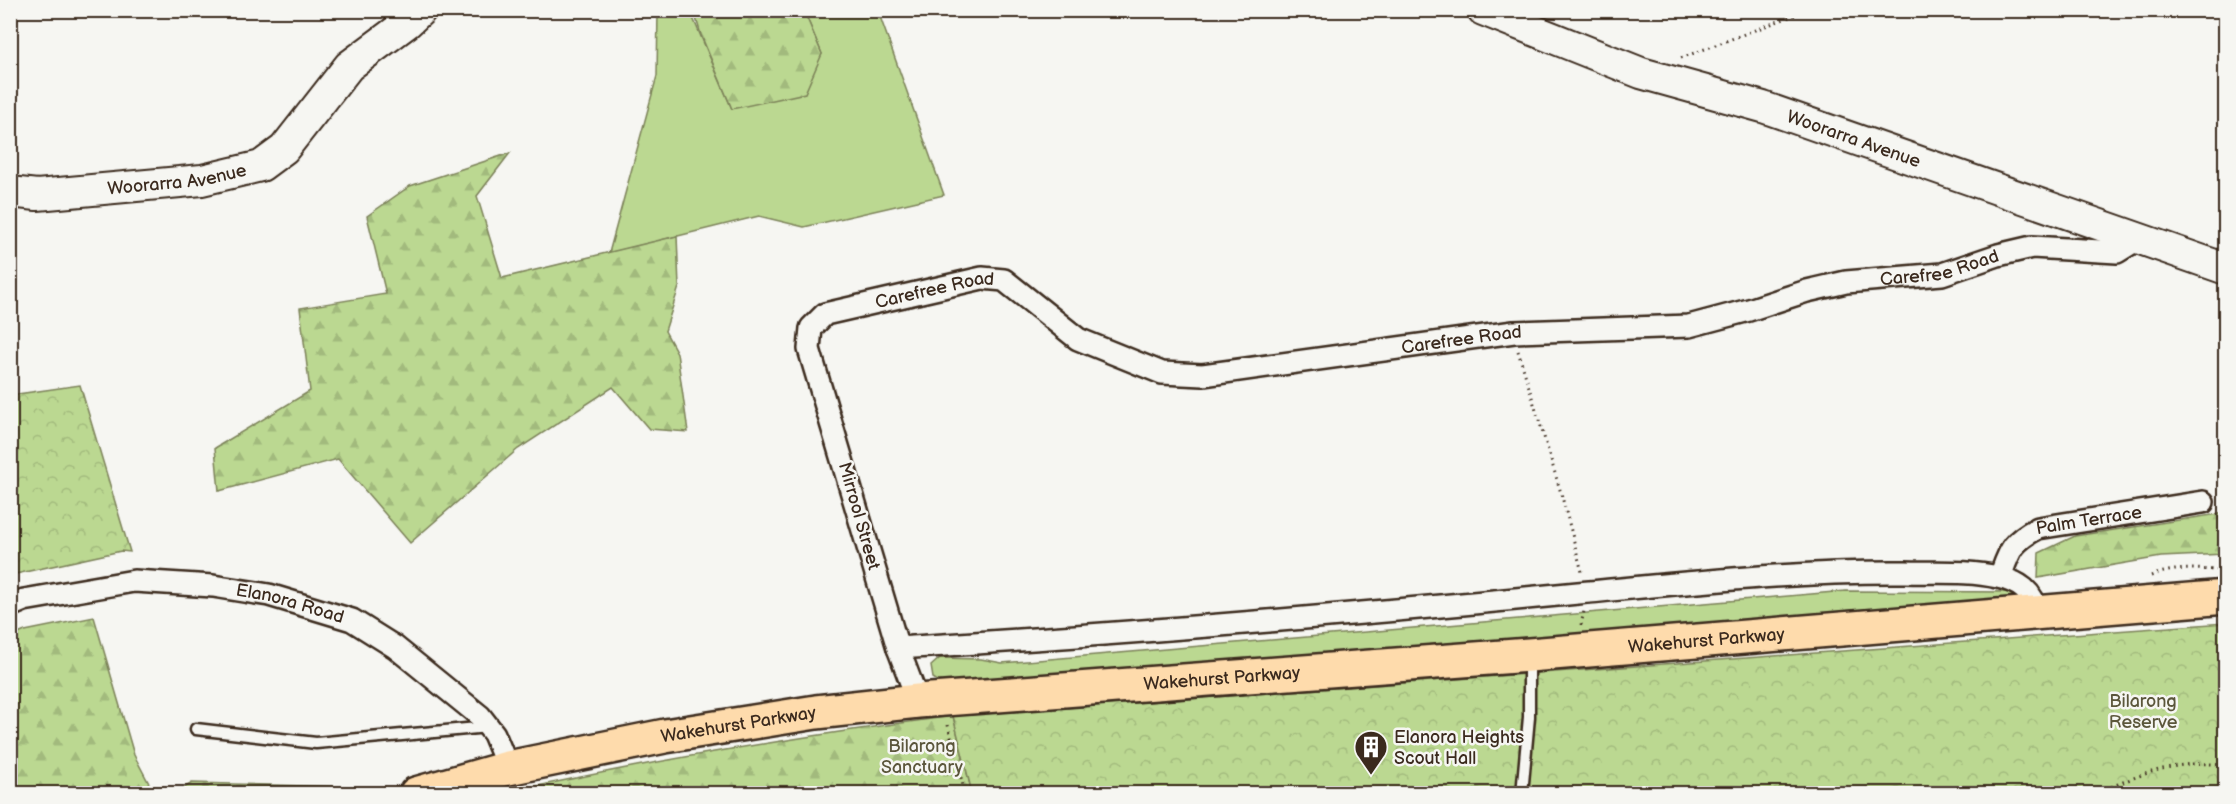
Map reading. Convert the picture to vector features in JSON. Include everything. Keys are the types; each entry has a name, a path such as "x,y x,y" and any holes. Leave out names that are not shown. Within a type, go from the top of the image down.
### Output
{"main road":[{"name":"Wakehurst Parkway","path":"416,794 508,768 675,735 816,712 2226,597"}],"street":[{"name":"Woorarra Avenue","path":"10,192 37,195 202,180 261,166 284,149 349,66 421,10"},
{"name":"Woorarra Avenue","path":"1483,10 1641,73 1763,107 2226,269"},
{"name":"Carefree Road","path":"811,328 825,314 982,278 1004,280 1078,339 1162,373 1203,375 1514,332 1689,326 1807,291 1846,282 1942,274 1998,255 2032,247 2117,252 2138,239"},
{"name":"Mirrool Street","path":"811,328 809,349 898,648 930,701"},
{"name":"Palm Terrace","path":"2000,577 2011,549 2021,537 2038,528 2203,502"},
{"path":"898,648 1411,610 1767,576 1867,572 1942,571 2000,577 2019,584 2027,591 2035,602 2037,613"},
{"name":"Elanora Road","path":"10,606 24,600 134,581 213,586 269,595 352,620 395,646 480,716 494,734 508,768"}],"lane":[{"path":"1522,794 1529,717 1529,655"},
{"path":"196,729 316,743 489,727"}],"path":[{"path":"1641,73 1808,10"},
{"path":"1514,332 1518,354 1561,493 1588,593 1576,651"},
{"path":"930,701 965,794"},
{"path":"2096,794 2156,771 2182,765 2214,763 2226,766"}],"green space":[{"path":"658,11 690,11 732,109 822,54 804,11 878,11 944,195 804,227 759,216 609,253 657,76"},
{"path":"694,11 804,11 822,54 805,93 732,109 701,35"},
{"path":"510,153 477,196 502,278 677,236 679,287 665,331 677,353 688,432 649,429 613,387 518,449 410,543 338,459 219,491 215,448 310,391 300,308 386,294 367,216 410,186"},
{"path":"80,385 130,552 121,551 11,575 11,395"},
{"path":"2225,513 2225,554 2161,557 2038,578 2039,553 2075,536"},
{"path":"1846,591 2011,592 2015,600 944,685 933,678 931,666 940,658 981,659 1002,663"},
{"path":"94,617 134,755 154,793 11,793 11,637 25,631"},
{"name":"Bilarong Reserve","path":"2225,623 2225,793 972,793 953,716"},
{"name":"Bilarong Sanctuary","path":"953,716 972,793 502,794 614,770 727,750"},
{"path":"192,783 388,788 369,794 176,793"}],"place":[{"name":"Elanora Heights Scout Hall","path":"1371,776"}]}
